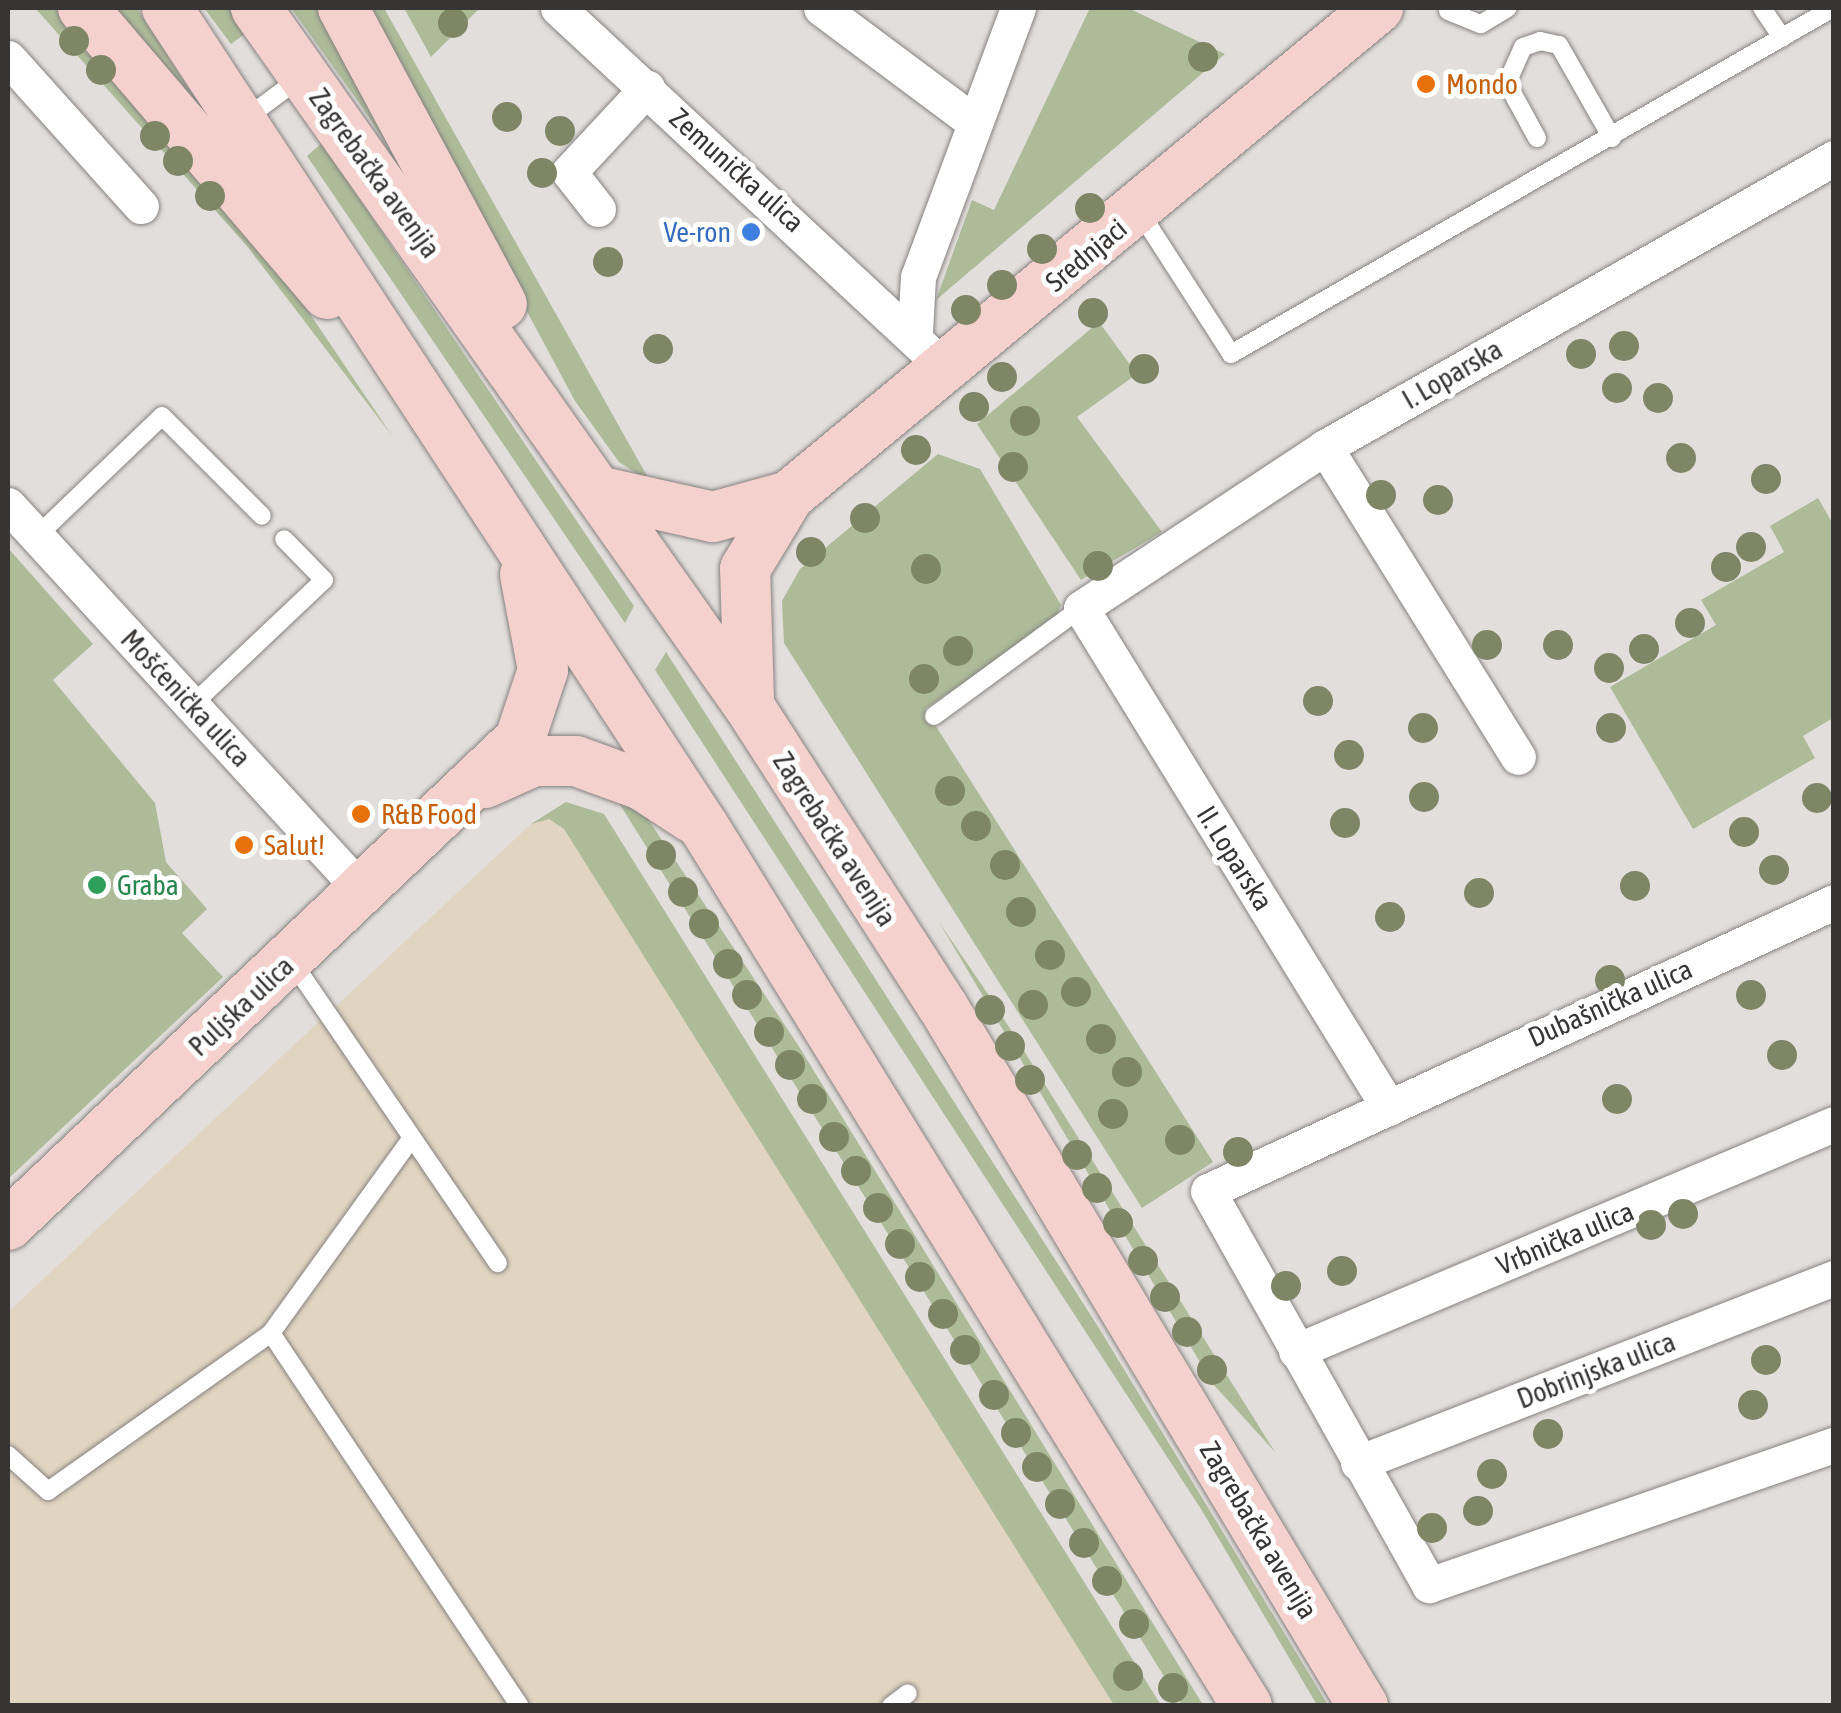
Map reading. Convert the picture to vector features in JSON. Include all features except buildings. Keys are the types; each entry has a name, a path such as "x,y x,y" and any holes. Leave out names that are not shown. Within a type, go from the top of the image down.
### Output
{"main road":[{"path":"84,8 434,419"},
{"path":"167,8 704,827 1247,1706"},
{"name":"Zagrebačka avenija","path":"256,8 601,486 749,706 953,1022 1363,1706"},
{"path":"343,8 601,486 713,517 789,496"},
{"name":"Srednjaci","path":"789,496 929,349 1139,211 1378,8"},
{"path":"749,706 744,569 789,496"},
{"path":"476,788 532,722 541,685 539,628 508,533"},
{"path":"476,788 534,761 576,762 642,785 704,827"},
{"name":"Puljska ulica","path":"8,1226 476,788"}],"street":[{"name":"Zemunička ulica","path":"558,8 929,349"},
{"path":"821,8 970,120"},
{"path":"929,349 918,277 970,120 1018,8"},
{"path":"8,58 140,206"},
{"path":"598,209 569,172 647,88"},
{"name":"I. Loparska","path":"1081,608 1325,447 1834,158"},
{"path":"1325,447 1518,757"},
{"name":"Mošćenička ulica","path":"8,505 363,892"},
{"name":"II. Loparska","path":"1081,608 1389,1108"},
{"name":"Dubašnička ulica","path":"1296,1351 1208,1191 1834,902"},
{"name":"Vrbnička ulica","path":"1296,1351 1834,1124"},
{"name":"Dobrinjska ulica","path":"1358,1463 1834,1278"},
{"path":"1296,1351 1428,1585 1834,1445"}],"lane":[{"path":"1448,11 1481,24 1508,8"},
{"path":"1762,8 1782,38"},
{"path":"1139,211 1231,354 1833,8"},
{"path":"1537,138 1507,83 1524,47 1540,40 1558,45 1612,138"},
{"path":"244,120 304,75"},
{"path":"36,536 162,416 262,516"},
{"path":"193,704 324,580 284,539"},
{"path":"934,716 1081,608"},
{"path":"291,960 498,1263"},
{"path":"8,1455 48,1491 271,1333 411,1139"},
{"path":"271,1333 520,1706"},
{"path":"891,1706 908,1693"}],"shaded area":[{"path":"549,818 564,829 1114,1705 8,1706 8,1312 531,824"}],"green space":[{"path":"35,8 59,8 179,143 287,280 393,437 247,246"},
{"path":"106,8 137,8 215,130"},
{"path":"204,8 228,8 246,33 231,44"},
{"path":"291,8 324,8 406,172 355,97"},
{"path":"364,8 384,8 651,483 619,462 575,401"},
{"path":"404,8 480,8 431,57"},
{"path":"1090,8 1128,8 1225,54 936,300 972,200 994,210"},
{"path":"322,143 634,606 625,623 307,156"},
{"path":"1099,322 1137,374 1077,417 1162,532 1081,580 977,424"},
{"path":"938,454 980,469 1061,605 1055,620 925,709 1213,1162 1142,1208 784,643 782,601 800,569"},
{"path":"1818,498 1833,524 1833,718 1803,736 1815,758 1693,829 1610,687 1716,625 1701,600 1784,552 1770,526"},
{"name":"Graba","path":"8,548 93,644 53,680 155,803 166,862 207,909 182,933 223,977 8,1179"},
{"path":"666,652 1097,1325 1328,1705 1317,1705 1201,1509 655,670"},
{"path":"609,787 642,810 798,1045 1203,1705 1182,1705"},
{"path":"566,802 604,814 1161,1705 1114,1705 564,829 549,819 531,824"},
{"path":"939,922 992,1000 1275,1452 1213,1384"}],"place":[{"name":"Mondo","path":"1426,84"},
{"name":"Ve-ron","path":"751,232"},
{"name":"R&B Food","path":"361,814"},
{"name":"Salut!","path":"244,845"},
{"name":"Graba","path":"97,885"}]}
